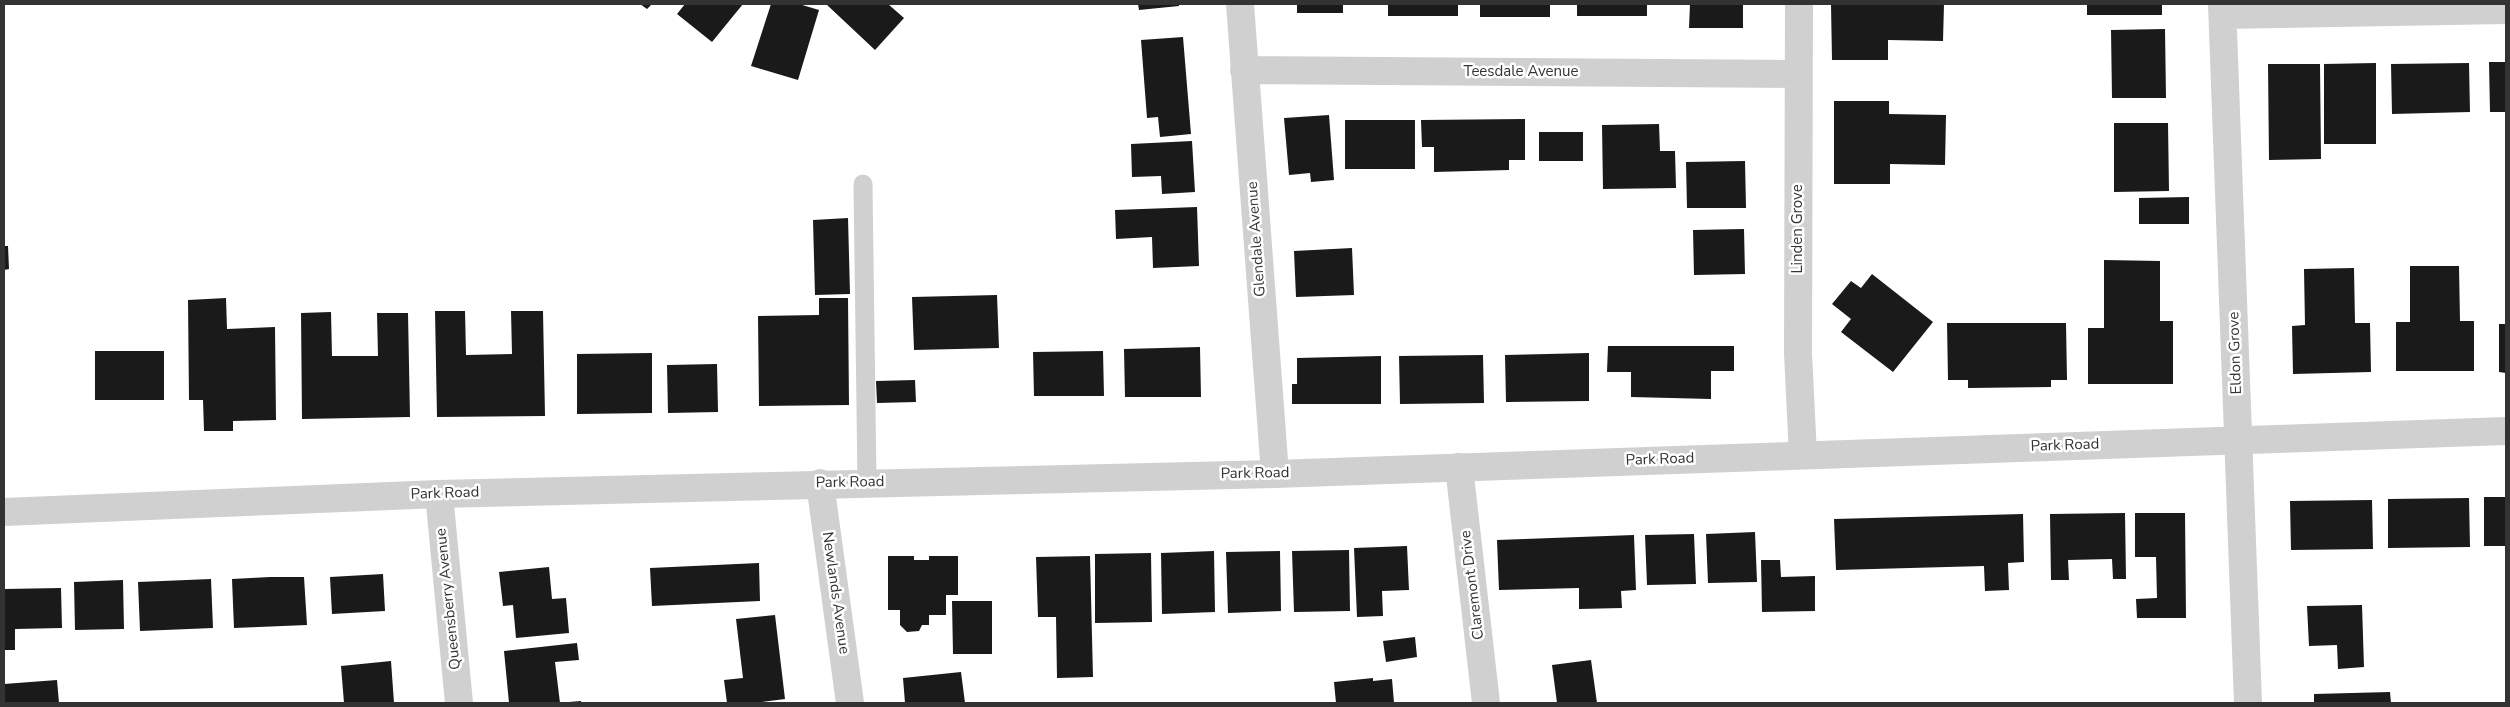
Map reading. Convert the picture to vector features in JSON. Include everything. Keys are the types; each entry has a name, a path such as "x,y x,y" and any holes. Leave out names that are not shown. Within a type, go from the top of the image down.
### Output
{"street":[{"name":"Glendale Avenue","path":"1240,4 1275,474"},
{"name":"Linden Grove","path":"1798,4 1798,354 1803,455"},
{"path":"2222,9 2506,10"},
{"name":"Eldon Grove","path":"2222,9 2248,703"},
{"name":"Teesdale Avenue","path":"1244,70 1799,74"},
{"name":"Park Road","path":"4,512 439,494 820,483 1275,474 2506,431"},
{"name":"Claremont Drive","path":"1459,467 1486,703"},
{"name":"Newlands Avenue","path":"820,483 850,703"},
{"name":"Queensberry Avenue","path":"439,494 459,703"}],"lane":[{"path":"863,184 867,483"}],"building":[{"path":"640,4 652,4 647,9"},
{"path":"685,4 743,4 712,42 677,14"},
{"path":"771,4 799,4 819,10 798,80 751,66"},
{"path":"826,4 888,4 904,18 875,50"},
{"path":"1138,4 1179,4 1179,6 1139,10"},
{"path":"1297,4 1343,4 1343,13 1297,13"},
{"path":"1388,4 1458,4 1458,16 1388,16"},
{"path":"1480,4 1550,4 1550,17 1480,17"},
{"path":"1577,4 1647,4 1647,16 1577,16"},
{"path":"1690,4 1743,4 1743,28 1689,28"},
{"path":"1831,4 1944,4 1943,41 1888,40 1888,60 1832,60"},
{"path":"2087,4 2162,4 2162,15 2087,15"},
{"path":"2165,29 2166,98 2112,98 2111,30"},
{"path":"1183,37 1191,134 1160,137 1158,117 1147,118 1141,40"},
{"path":"2489,62 2506,62 2506,112 2490,112"},
{"path":"2376,63 2376,144 2324,144 2324,64"},
{"path":"2469,63 2470,112 2392,114 2391,64"},
{"path":"2268,64 2320,64 2321,159 2269,160"},
{"path":"1834,101 1889,101 1889,114 1946,115 1945,165 1890,164 1890,184 1834,184"},
{"path":"1329,115 1334,180 1311,182 1310,173 1289,175 1284,118"},
{"path":"1525,119 1525,160 1509,160 1509,170 1434,172 1434,147 1422,147 1421,120"},
{"path":"1345,120 1415,120 1415,169 1345,169"},
{"path":"2114,123 2168,123 2169,191 2114,192"},
{"path":"1659,124 1660,151 1675,151 1676,188 1603,189 1602,125"},
{"path":"1539,132 1583,132 1583,161 1539,161"},
{"path":"1192,141 1195,192 1162,194 1161,176 1132,177 1131,144"},
{"path":"1745,161 1746,208 1687,208 1686,162"},
{"path":"2189,197 2189,224 2139,224 2139,198"},
{"path":"1197,207 1199,266 1153,268 1152,237 1116,239 1115,210"},
{"path":"848,218 850,294 815,295 813,220"},
{"path":"1744,229 1745,274 1694,275 1693,230"},
{"path":"4,246 8,246 9,269 4,270"},
{"path":"1352,248 1354,295 1296,297 1294,251"},
{"path":"2104,260 2160,261 2160,321 2173,321 2173,384 2088,384 2088,328 2104,328"},
{"path":"2410,266 2459,266 2460,321 2474,321 2474,371 2396,371 2396,322 2410,322"},
{"path":"2354,268 2355,323 2370,323 2371,372 2293,374 2292,326 2305,325 2304,269"},
{"path":"1872,274 1933,322 1893,372 1841,332 1851,319 1832,304 1851,281 1861,288"},
{"path":"997,295 999,348 914,350 912,297"},
{"path":"226,298 227,329 275,327 276,420 233,421 233,431 204,431 203,400 189,400 188,300"},
{"path":"819,298 848,298 849,405 759,406 758,316 819,315"},
{"path":"435,311 465,311 466,355 512,354 511,311 543,311 545,416 437,417"},
{"path":"331,312 332,356 378,356 377,313 408,313 410,417 302,419 301,313"},
{"path":"1947,323 2066,323 2067,380 2051,380 2051,387 1968,388 1968,380 1948,380"},
{"path":"2499,324 2506,324 2506,373 2499,372"},
{"path":"1608,346 1734,346 1734,371 1711,371 1711,399 1631,397 1631,372 1607,372"},
{"path":"1200,347 1201,397 1125,397 1124,349"},
{"path":"95,351 164,351 164,400 95,400"},
{"path":"1103,351 1104,396 1034,396 1033,352"},
{"path":"652,353 652,413 577,414 577,354"},
{"path":"1589,353 1589,401 1506,402 1505,355"},
{"path":"1483,355 1484,403 1400,404 1399,356"},
{"path":"1381,356 1381,404 1292,404 1292,384 1297,384 1297,358"},
{"path":"717,364 718,412 668,413 667,365"},
{"path":"915,380 916,402 877,403 876,381"},
{"path":"2484,497 2506,497 2506,546 2484,546"},
{"path":"2469,498 2470,547 2388,548 2388,499"},
{"path":"2372,500 2373,549 2291,550 2290,501"},
{"path":"2125,513 2126,579 2113,579 2112,559 2068,560 2069,580 2051,580 2050,514"},
{"path":"2135,513 2185,513 2186,618 2137,618 2136,599 2157,598 2156,557 2135,557"},
{"path":"2023,514 2024,562 2008,563 2009,590 1985,591 1984,566 1836,570 1834,519"},
{"path":"1755,532 1757,582 1708,583 1706,534"},
{"path":"1694,534 1696,584 1647,585 1645,535"},
{"path":"1634,535 1636,590 1621,591 1622,608 1579,609 1579,588 1499,590 1497,540"},
{"path":"1407,546 1409,590 1382,591 1383,616 1357,617 1354,548"},
{"path":"1349,550 1350,611 1294,612 1292,551"},
{"path":"1214,551 1215,612 1162,614 1161,553"},
{"path":"1280,551 1281,611 1228,613 1226,552"},
{"path":"1151,553 1152,622 1095,623 1095,554"},
{"path":"888,556 914,556 914,560 929,560 929,556 958,556 958,595 946,595 946,615 929,615 929,625 922,625 919,631 907,632 900,625 900,610 888,610"},
{"path":"1090,556 1093,677 1057,678 1056,617 1038,617 1036,557"},
{"path":"1761,560 1780,560 1781,577 1815,576 1815,611 1762,612"},
{"path":"759,563 760,601 652,606 650,568"},
{"path":"549,567 552,599 566,598 569,633 516,638 513,605 503,606 499,572"},
{"path":"383,574 385,611 332,614 330,577"},
{"path":"304,577 307,625 234,628 232,579"},
{"path":"211,579 213,628 140,631 138,582"},
{"path":"123,580 124,629 75,630 74,582"},
{"path":"61,588 62,628 15,629 15,650 4,650 4,589"},
{"path":"952,601 992,601 992,654 953,654"},
{"path":"2362,605 2364,667 2338,669 2337,645 2309,646 2307,606"},
{"path":"775,615 785,699 754,703 727,703 724,680 743,678 736,619"},
{"path":"1415,637 1417,657 1386,662 1383,641"},
{"path":"577,643 579,660 555,662 560,703 509,703 504,651"},
{"path":"1591,660 1597,703 1557,703 1552,665"},
{"path":"391,661 394,703 344,703 341,666"},
{"path":"961,672 965,703 905,703 903,678"},
{"path":"1373,678 1373,681 1392,679 1394,703 1336,703 1334,682"},
{"path":"57,680 59,703 4,703 4,684"},
{"path":"2390,692 2391,703 2314,703 2314,694"},
{"path":"581,701 581,703 569,703 569,702"}]}
